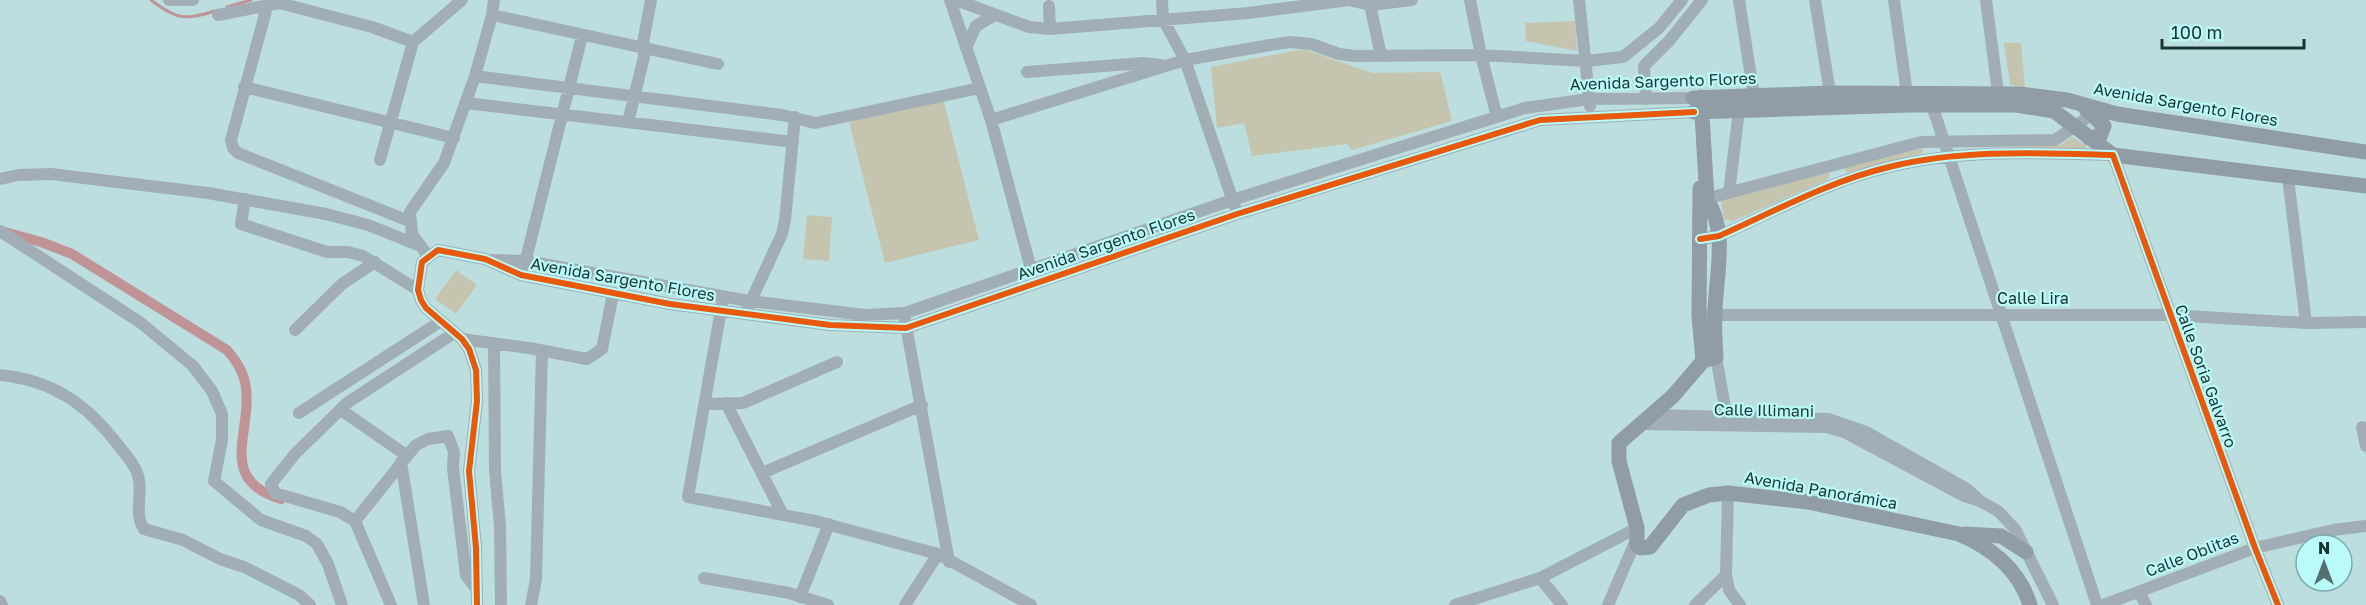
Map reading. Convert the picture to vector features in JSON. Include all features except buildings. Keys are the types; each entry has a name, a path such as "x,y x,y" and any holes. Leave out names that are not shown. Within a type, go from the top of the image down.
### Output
{"main road":[{"name":"Avenida Sargento Flores","path":"1698,105 1754,96 1830,93 1908,99"},
{"name":"Avenida Sargento Flores","path":"1698,105 1739,110 1908,99 1998,99 2079,104 2117,114 2366,152"},
{"name":"Avenida Sargento Flores","path":"1998,99 2054,111 2091,130 2113,155 2366,186"},
{"path":"2079,104 2091,130 2117,114"},
{"path":"1641,538 1618,450 1625,435 1673,396 1709,359 1700,238 1704,200 1698,105"},
{"path":"1704,200 1714,210 1719,236 1707,315"},
{"name":"Avenida Panorámica","path":"1641,538 1683,505 1709,495 1728,493 1808,502 1984,540 2001,536 2026,552"},
{"path":"1984,540 2018,576 2030,605"}],"street":[{"path":"170,0 193,0"},
{"path":"380,160 413,42 462,0"},
{"path":"428,256 418,245 409,221 410,212 444,163 454,138 475,76 494,0"},
{"path":"628,122 644,50 651,0"},
{"path":"950,0 991,120 1031,269"},
{"path":"956,0 1029,27 1050,29 1248,13 1348,0 1370,2 1412,0"},
{"path":"1162,0 1162,19 1185,60 1237,214"},
{"path":"1470,0 1497,117"},
{"path":"1579,0 1592,116"},
{"path":"991,120 1185,60 1290,42 1311,44 1339,54 1381,56 1481,55 1586,61 1623,57 1659,28 1682,0"},
{"path":"1646,99 1644,66 1669,41 1702,0"},
{"path":"1739,0 1754,96"},
{"path":"1815,0 1830,93"},
{"path":"1894,0 1908,99"},
{"path":"1986,0 1998,99"},
{"path":"1370,2 1381,56"},
{"path":"218,15 279,3 315,6 413,42"},
{"path":"267,6 231,140 235,150 409,221"},
{"path":"1049,6 1050,29"},
{"path":"492,15 644,50 718,64"},
{"path":"966,48 976,26 995,15"},
{"path":"520,275 526,261 582,36"},
{"path":"1027,72 1143,63 1168,65"},
{"path":"475,76 795,117 815,123 833,121 980,87"},
{"path":"244,87 454,138"},
{"name":"Avenida Sargento Flores","path":"485,259 526,261 749,302 865,315 905,313 1232,200 1541,105 1589,99 1646,99 1698,105"},
{"path":"1930,99 2097,605"},
{"path":"466,103 793,141"},
{"name":"Avenida Sargento Flores","path":"485,259 520,275 631,297 747,315 870,328 906,328 1237,214 1540,120 1698,105"},
{"path":"1729,194 1739,110"},
{"path":"747,315 749,302 782,234 795,117"},
{"path":"1704,200 1921,142 2055,140 2091,130"},
{"path":"1700,238 1719,236 1841,181 1888,167 1948,157 2034,153 2091,130"},
{"name":"Calle Soria Galvarro","path":"2113,155 2255,548 2278,605"},
{"path":"1834,164 1841,181"},
{"path":"0,179 34,173 86,176 245,199 358,222 418,245"},
{"path":"2288,178 2306,323"},
{"path":"245,199 241,224 327,252 348,252 375,262 418,290"},
{"path":"0,231 141,323 193,366 212,391 222,414 222,440 214,481 261,520 306,536 317,544 328,564 342,605"},
{"path":"477,605 469,471 477,401 476,370 469,349 458,336 426,308 418,290 422,262 438,250 485,259"},
{"path":"1062,259 1066,271"},
{"path":"295,330 342,284 375,262"},
{"path":"631,297 635,282"},
{"path":"391,605 355,521 340,512 275,493 271,489 271,484 295,454 358,395 458,336 587,359 596,355 602,349 613,294"},
{"path":"724,297 688,497 829,524 938,554 1031,605"},
{"path":"905,313 949,562"},
{"name":"Calle Lira","path":"1707,315 2170,315 2306,323 2366,322"},
{"path":"299,413 441,321"},
{"path":"494,343 495,471 500,526 501,605"},
{"path":"531,605 536,579 542,351"},
{"path":"1709,359 1728,422"},
{"path":"705,404 743,403 837,362"},
{"path":"0,375 30,380 55,389 72,397 94,415 128,458 139,477 140,520 144,529 183,540 220,559 243,567 299,595 310,605"},
{"path":"726,403 783,515"},
{"path":"762,473 922,405"},
{"path":"341,410 404,458 424,605"},
{"name":"Calle Illimani","path":"1644,420 1806,426 1835,430 1884,452 1965,496 1980,501 2008,520 2054,605"},
{"path":"2362,427 2366,446"},
{"path":"355,521 416,445 448,436 452,441 466,575 477,590"},
{"path":"1728,493 1726,575 1729,590 1740,605"},
{"path":"800,597 829,524"},
{"name":"Calle Oblitas","path":"2103,605 2255,548 2334,530 2366,526"},
{"path":"1608,605 1623,566 1641,538"},
{"path":"1455,605 1540,578 1641,538"},
{"path":"905,605 938,554"},
{"path":"1695,605 1726,575"},
{"path":"704,578 800,597 828,605"},
{"path":"1540,578 1562,605"},
{"path":"2139,592 2146,605"}],"green space":[{"path":"1575,21 1577,51 1526,41 1525,23"},
{"path":"2004,43 2021,43 2025,87 2010,85"},
{"path":"1303,49 1372,73 1440,72 1452,121 1352,150 1347,144 1252,156 1244,123 1217,128 1211,67"},
{"path":"943,98 979,240 885,263 849,122"},
{"path":"2072,137 2086,145 2085,150 1962,150 2061,145"},
{"path":"1922,148 1923,153 1846,173 1844,167"},
{"path":"1827,172 1830,175 1827,180 1733,221 1724,219 1721,200"},
{"path":"807,215 832,217 829,261 803,259"},
{"path":"456,270 477,285 456,314 435,299"}],"waterway":[{"path":"151,0 167,11 181,16 195,16 215,11"},
{"path":"227,7 251,0"},
{"path":"5,232 72,254 227,350 238,365 245,382 247,400 242,451 243,466 249,479 261,490 281,499"}],"cycle path":[{"path":"477,605 476,548 469,471 477,401 476,370 469,349 462,339 426,308 421,300 418,290 422,262 438,250 485,259 521,275 670,304 830,325 906,328 1237,214 1540,120 1694,112"},
{"path":"1700,239 1719,236 1845,180 1916,161 2000,154 2113,155 2255,548 2278,605"}]}
